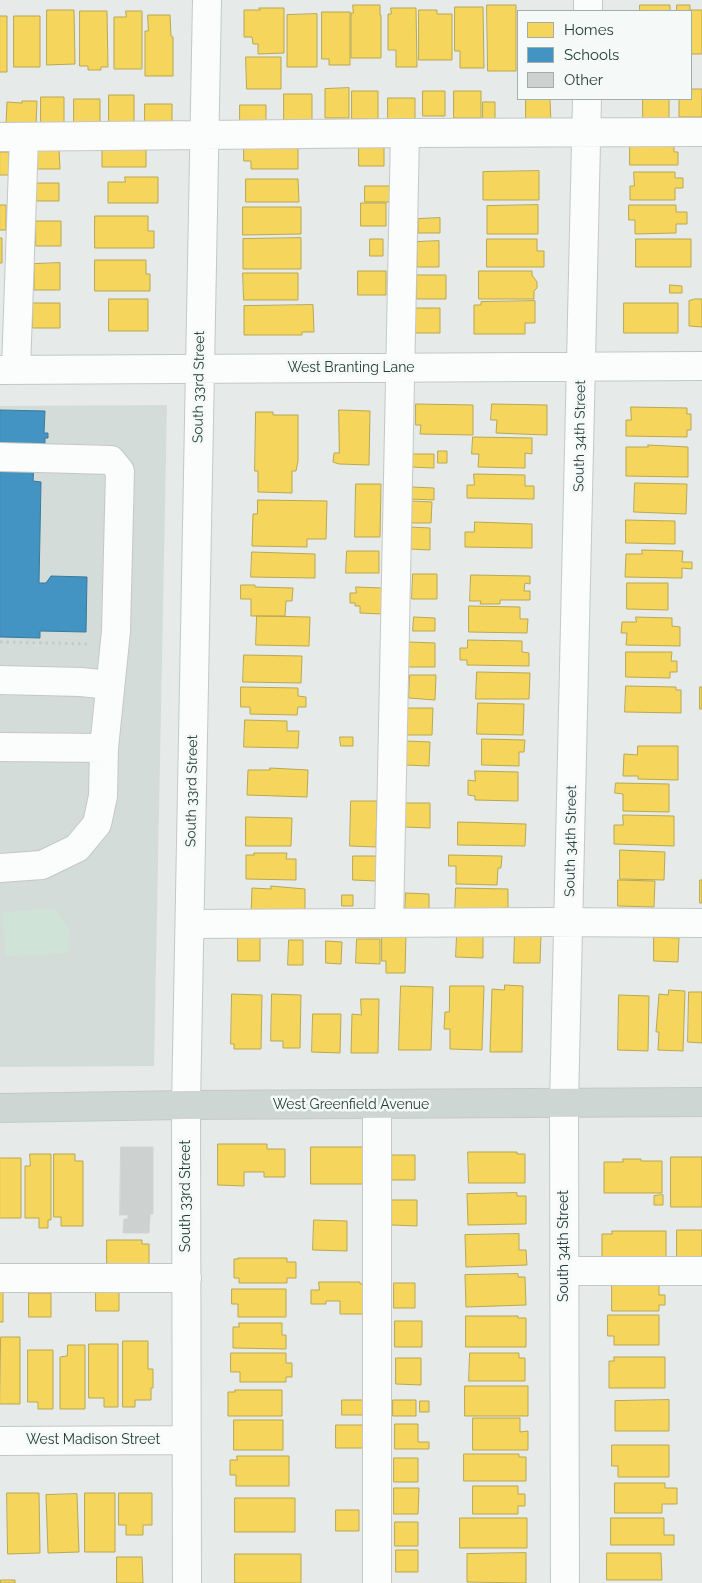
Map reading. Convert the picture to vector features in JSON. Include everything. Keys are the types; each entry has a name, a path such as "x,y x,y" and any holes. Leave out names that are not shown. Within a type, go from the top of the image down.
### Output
{"main road":[{"name":"West Greenfield Avenue","path":"0,1108 702,1102"}],"street":[{"name":"South 33rd Street","path":"187,1583 186,1105 207,0"},
{"name":"South 34th Street","path":"565,1583 564,1104 587,100"},
{"path":"8,370 12,137 702,132"},
{"path":"389,923 405,133"},
{"name":"West Branting Lane","path":"8,370 702,366"},
{"path":"0,457 111,460 120,471 116,631 104,748 103,796 97,824 77,848 42,865 0,868"},
{"path":"0,680 81,682 110,685"},
{"path":"0,747 104,748"},
{"path":"190,924 702,923"},
{"path":"377,1105 378,1583"},
{"path":"564,1271 702,1271"},
{"path":"0,1278 187,1278"},
{"name":"West Madison Street","path":"0,1441 186,1440"}],"path":[{"path":"0,642 99,644"}],"shaded area":[{"path":"167,405 154,1066 0,1067 0,406"}],"green space":[{"path":"55,909 69,929 68,953 6,956 2,912"}],"building: Homes":[{"path":"353,5 380,5 381,58 351,58 351,13 353,13"},
{"path":"487,5 516,5 516,71 488,71"},
{"path":"640,5 670,5 670,10 640,10"},
{"path":"677,5 690,5 690,10 677,10"},
{"path":"455,7 483,7 484,68 460,68 460,51 455,51"},
{"path":"259,8 284,8 284,53 258,54 258,44 253,44 252,37 244,37 244,10 260,10"},
{"path":"391,8 416,8 417,67 396,67 396,50 388,50 388,14 391,14"},
{"path":"47,10 74,10 75,64 47,65"},
{"path":"419,10 437,10 437,14 452,14 452,60 419,60"},
{"path":"692,10 702,10 702,54 692,54"},
{"path":"80,11 107,11 108,67 101,67 101,70 88,70 88,66 80,66"},
{"path":"126,11 142,11 142,69 114,69 114,17 126,17"},
{"path":"322,12 350,12 350,65 329,65 329,59 322,59"},
{"path":"317,14 317,67 287,67 287,15"},
{"path":"148,15 170,15 171,36 173,37 173,76 145,76 145,31 148,31"},
{"path":"0,16 7,16 7,72 0,72"},
{"path":"14,16 40,16 40,67 14,67"},
{"path":"246,57 281,57 281,89 247,89"},
{"path":"349,88 349,118 325,118 325,89"},
{"path":"692,89 702,89 702,117 679,117 679,100 692,100"},
{"path":"352,91 378,91 378,119 352,119"},
{"path":"423,91 445,91 445,116 423,116"},
{"path":"454,91 481,91 481,118 454,118"},
{"path":"284,94 312,94 312,120 284,120"},
{"path":"109,95 134,95 134,123 109,123"},
{"path":"41,97 64,97 64,124 41,124"},
{"path":"388,98 415,98 415,124 388,124"},
{"path":"74,99 100,99 100,125 74,125"},
{"path":"526,100 550,100 551,126 526,126"},
{"path":"643,100 669,100 669,123 643,122"},
{"path":"22,101 37,101 36,126 6,124 7,102 22,103"},
{"path":"483,102 495,102 495,124 483,124"},
{"path":"145,104 172,104 172,129 145,129"},
{"path":"240,105 266,105 266,127 240,128"},
{"path":"630,139 674,139 674,152 678,152 678,165 630,165"},
{"path":"359,141 384,141 384,166 359,166"},
{"path":"244,143 298,143 298,169 251,169 251,161 244,161"},
{"path":"146,144 146,167 102,167 102,145"},
{"path":"59,149 60,169 36,169 36,150"},
{"path":"0,152 9,152 10,175 0,175"},
{"path":"539,171 539,200 483,200 483,172"},
{"path":"634,172 675,172 675,178 683,178 683,188 675,188 675,200 630,200 630,186 634,186"},
{"path":"125,177 158,177 158,203 108,203 108,182 125,182"},
{"path":"246,179 298,179 299,202 246,202"},
{"path":"36,183 59,183 59,201 36,201"},
{"path":"365,186 391,186 391,202 365,202"},
{"path":"361,203 386,203 386,226 361,226"},
{"path":"0,205 6,205 6,230 0,230"},
{"path":"538,205 538,234 487,234 487,206"},
{"path":"629,205 676,205 676,212 687,212 687,224 676,224 676,233 635,234 635,220 629,220"},
{"path":"243,207 301,207 301,234 243,235"},
{"path":"95,216 148,216 148,231 154,231 154,248 95,248"},
{"path":"440,218 440,233 418,233 418,219"},
{"path":"36,221 61,221 61,246 36,246"},
{"path":"0,238 2,238 2,263 0,263"},
{"path":"301,238 301,269 243,269 243,239"},
{"path":"370,239 383,239 383,256 370,256"},
{"path":"487,239 537,239 537,251 544,251 544,267 487,267"},
{"path":"636,239 691,239 691,267 636,267"},
{"path":"439,241 439,267 417,267 417,242"},
{"path":"95,260 146,260 146,274 150,274 150,291 95,291"},
{"path":"60,263 60,290 34,290 34,264"},
{"path":"358,271 386,271 386,295 358,295"},
{"path":"479,271 532,271 532,275 537,282 534,299 479,299"},
{"path":"243,273 298,273 298,300 244,300"},
{"path":"417,275 446,275 446,299 417,299"},
{"path":"670,285 682,286 682,293 670,293"},
{"path":"109,299 148,299 148,331 109,331"},
{"path":"702,299 702,327 689,326 689,301"},
{"path":"535,301 535,323 525,323 525,334 474,334 474,305 481,305 481,302"},
{"path":"33,303 60,303 60,328 33,328"},
{"path":"624,303 678,303 678,333 624,333"},
{"path":"313,305 314,332 302,332 302,335 244,335 244,306"},
{"path":"415,308 440,308 440,333 415,333"},
{"path":"416,404 473,405 473,435 420,434 421,425 416,425"},
{"path":"492,404 547,405 547,435 496,433 497,420 491,420"},
{"path":"631,407 687,408 687,414 691,414 691,430 687,430 687,437 626,436 626,420 631,420"},
{"path":"339,410 370,411 369,465 333,462 334,453 339,453"},
{"path":"256,412 273,412 273,415 298,415 298,461 296,471 292,471 292,493 258,492 258,471 255,471"},
{"path":"473,437 532,438 532,454 525,453 525,468 478,467 479,454 472,454"},
{"path":"648,445 688,447 688,477 626,476 626,447 648,447"},
{"path":"438,451 447,451 447,463 438,463"},
{"path":"411,454 434,454 434,468 411,467"},
{"path":"474,474 525,475 525,486 534,486 534,499 467,498 467,485 474,485"},
{"path":"635,483 687,484 686,514 634,512"},
{"path":"356,484 381,484 380,537 355,537"},
{"path":"412,487 434,488 434,500 411,499"},
{"path":"258,500 327,501 326,539 307,539 307,547 252,546 253,514 257,514"},
{"path":"411,501 432,502 431,523 411,523"},
{"path":"626,520 675,521 675,544 626,543"},
{"path":"475,522 532,524 532,548 465,547 465,532 474,532"},
{"path":"410,527 430,528 430,550 410,549"},
{"path":"642,550 683,551 682,562 692,562 692,569 682,568 682,578 625,577 626,554 642,554"},
{"path":"347,551 379,551 379,573 346,573"},
{"path":"252,552 315,554 315,578 251,577"},
{"path":"413,574 437,574 437,599 412,599"},
{"path":"471,575 530,576 530,584 525,583 524,591 530,591 530,600 500,600 500,604 480,604 481,601 470,601"},
{"path":"627,583 668,583 668,610 627,609"},
{"path":"241,585 293,588 292,601 286,601 285,616 251,616 251,599 241,599"},
{"path":"356,587 382,588 382,614 360,613 360,606 350,603 350,593 356,593"},
{"path":"469,606 520,607 520,619 528,619 527,633 469,632"},
{"path":"257,616 310,617 309,646 256,645"},
{"path":"414,617 435,618 435,631 413,631"},
{"path":"636,617 672,618 672,626 680,627 680,646 626,645 627,633 621,633 622,622 636,622"},
{"path":"468,640 522,641 522,652 529,653 529,666 467,665 467,660 460,660 460,648 467,648"},
{"path":"409,642 435,643 435,667 408,667"},
{"path":"626,652 672,652 671,661 677,661 677,672 670,672 670,678 626,677"},
{"path":"244,655 302,656 301,683 243,682"},
{"path":"477,672 530,673 529,699 476,699"},
{"path":"410,675 436,675 435,700 409,698"},
{"path":"626,686 676,687 676,690 681,690 681,713 625,712"},
{"path":"241,687 298,688 298,696 306,697 306,707 298,707 297,715 250,714 250,707 241,707"},
{"path":"700,687 702,687 702,709 700,709"},
{"path":"478,703 524,704 523,735 477,734"},
{"path":"408,708 433,708 432,735 407,735"},
{"path":"245,720 287,721 287,731 299,731 298,748 244,747"},
{"path":"340,737 353,737 353,746 341,746"},
{"path":"482,739 525,740 524,752 519,752 519,766 482,765"},
{"path":"406,741 430,742 429,766 405,765"},
{"path":"638,746 678,746 678,780 638,779 638,776 623,776 624,754 637,755"},
{"path":"270,768 308,770 307,797 247,795 248,770 270,770"},
{"path":"475,771 518,772 518,801 475,800 475,796 468,795 468,780 475,781"},
{"path":"616,783 669,784 669,812 623,811 623,794 615,793"},
{"path":"351,801 377,801 376,847 350,846"},
{"path":"405,803 430,803 430,828 405,827"},
{"path":"623,815 674,816 674,846 614,844 614,825 623,825"},
{"path":"246,817 292,818 291,846 246,846"},
{"path":"458,822 526,824 525,846 458,845"},
{"path":"620,850 665,852 664,880 620,879"},
{"path":"254,853 287,853 286,859 296,859 296,880 246,879 246,855 254,855"},
{"path":"449,855 502,856 501,868 498,868 497,885 456,884 456,866 449,866"},
{"path":"353,856 377,856 376,881 353,880"},
{"path":"618,880 655,881 654,907 618,906"},
{"path":"700,880 702,880 702,903 700,903"},
{"path":"271,886 305,889 305,918 251,917 252,888 271,889"},
{"path":"456,888 508,889 508,908 500,908 499,918 455,916"},
{"path":"406,893 429,894 429,915 405,914"},
{"path":"342,895 353,895 353,906 342,906"},
{"path":"515,933 541,934 540,963 514,963"},
{"path":"382,935 406,935 405,973 386,973 386,961 382,961"},
{"path":"457,935 483,935 483,958 456,957"},
{"path":"238,937 260,937 260,961 238,961"},
{"path":"654,937 679,938 678,962 654,961"},
{"path":"357,939 380,939 380,964 356,963"},
{"path":"289,940 303,940 303,965 288,965"},
{"path":"326,941 342,942 341,964 326,963"},
{"path":"505,985 523,986 522,1052 490,1052 492,989 504,990"},
{"path":"401,986 433,987 431,1050 399,1050"},
{"path":"450,986 484,986 482,1050 450,1049 450,1029 444,1029 445,1012 449,1012"},
{"path":"669,990 685,991 683,1051 658,1050 659,1032 656,1032 659,994 668,995"},
{"path":"689,992 702,992 702,1043 688,1042"},
{"path":"232,994 262,995 261,1049 234,1049 234,1044 231,1044"},
{"path":"272,994 301,995 300,1048 283,1048 283,1041 271,1041"},
{"path":"619,995 649,996 648,1051 618,1050"},
{"path":"361,999 379,999 378,1053 351,1053 352,1014 361,1015"},
{"path":"313,1014 341,1014 340,1053 312,1052"},
{"path":"218,1144 267,1144 267,1149 285,1149 285,1177 264,1177 264,1172 244,1172 244,1186 218,1185"},
{"path":"311,1147 366,1147 366,1184 311,1184"},
{"path":"468,1152 517,1152 517,1154 525,1154 525,1183 469,1183"},
{"path":"30,1154 51,1154 51,1220 48,1220 48,1228 39,1228 39,1218 25,1218 25,1166 30,1166"},
{"path":"54,1154 75,1154 75,1161 83,1161 83,1226 61,1226 61,1217 54,1217"},
{"path":"392,1155 415,1155 415,1180 392,1180"},
{"path":"671,1157 702,1157 702,1207 671,1207"},
{"path":"0,1158 21,1158 21,1218 0,1218"},
{"path":"623,1159 662,1161 662,1193 604,1193 604,1162 623,1162"},
{"path":"517,1193 517,1196 526,1196 526,1224 468,1225 467,1194"},
{"path":"663,1195 663,1205 654,1205 654,1196"},
{"path":"392,1200 417,1200 417,1226 392,1225"},
{"path":"314,1220 347,1221 347,1251 313,1250"},
{"path":"677,1230 702,1230 702,1258 677,1258"},
{"path":"612,1231 666,1231 666,1261 602,1261 602,1234 612,1234"},
{"path":"519,1234 519,1250 526,1250 527,1265 466,1267 465,1235"},
{"path":"107,1240 142,1240 142,1244 149,1244 149,1267 107,1267"},
{"path":"287,1258 287,1262 296,1262 296,1278 287,1278 287,1283 239,1283 239,1278 234,1278 234,1259"},
{"path":"518,1274 518,1277 525,1277 526,1305 466,1307 465,1275"},
{"path":"319,1282 360,1282 360,1284 364,1284 364,1314 340,1314 340,1301 326,1301 326,1304 311,1304 311,1290 319,1290"},
{"path":"394,1283 415,1283 415,1308 394,1308"},
{"path":"612,1284 659,1284 659,1295 665,1295 665,1305 659,1305 659,1311 612,1311"},
{"path":"96,1288 119,1288 119,1311 96,1311"},
{"path":"232,1289 286,1289 286,1317 238,1317 238,1304 232,1304"},
{"path":"0,1290 3,1290 3,1322 0,1322"},
{"path":"29,1293 51,1293 51,1317 29,1317"},
{"path":"608,1315 659,1315 659,1345 614,1345 614,1336 608,1336"},
{"path":"466,1316 518,1316 518,1318 526,1318 526,1347 466,1347"},
{"path":"395,1321 422,1321 422,1347 395,1347"},
{"path":"239,1323 282,1323 282,1335 286,1335 286,1349 233,1348 233,1327 239,1327"},
{"path":"1,1337 20,1337 20,1404 0,1404"},
{"path":"123,1341 148,1341 148,1369 153,1369 151,1400 135,1400 135,1407 123,1407"},
{"path":"89,1344 118,1344 118,1407 104,1407 104,1398 89,1398"},
{"path":"68,1345 85,1345 85,1409 60,1409 60,1357 67,1356"},
{"path":"28,1350 53,1350 53,1409 38,1409 38,1402 28,1402"},
{"path":"231,1353 286,1353 286,1363 292,1363 292,1377 286,1377 286,1382 240,1382 240,1372 231,1372"},
{"path":"470,1353 519,1353 519,1358 525,1358 525,1381 469,1381"},
{"path":"614,1357 665,1357 665,1388 609,1388 609,1361 614,1361"},
{"path":"396,1358 421,1358 421,1385 396,1384"},
{"path":"465,1386 528,1386 528,1416 465,1416"},
{"path":"235,1390 282,1390 282,1416 228,1416 228,1392 235,1392"},
{"path":"342,1400 363,1400 363,1415 342,1415"},
{"path":"393,1400 416,1400 416,1416 393,1416"},
{"path":"669,1400 669,1431 615,1431 615,1401"},
{"path":"420,1401 429,1401 429,1412 420,1412"},
{"path":"473,1418 520,1418 520,1432 528,1431 528,1450 473,1450"},
{"path":"234,1420 283,1420 283,1450 234,1450"},
{"path":"395,1424 418,1424 418,1442 429,1442 429,1449 395,1449"},
{"path":"336,1425 364,1425 364,1448 336,1448"},
{"path":"612,1445 669,1445 669,1477 618,1477 618,1466 612,1466"},
{"path":"464,1454 519,1454 519,1457 526,1457 526,1481 464,1481"},
{"path":"237,1456 289,1456 289,1486 236,1486 236,1475 230,1475 230,1460 237,1460"},
{"path":"394,1458 418,1458 418,1482 394,1482"},
{"path":"615,1483 665,1483 665,1488 677,1488 677,1504 662,1504 662,1513 615,1513"},
{"path":"473,1486 518,1486 518,1494 525,1494 525,1506 518,1506 518,1514 473,1514"},
{"path":"394,1488 419,1488 418,1514 394,1514"},
{"path":"7,1493 39,1493 40,1553 8,1554"},
{"path":"85,1493 115,1493 115,1552 85,1552"},
{"path":"119,1493 152,1493 152,1525 143,1525 143,1535 126,1535 126,1525 119,1525"},
{"path":"77,1494 79,1552 48,1553 46,1495"},
{"path":"235,1498 295,1498 295,1532 235,1532"},
{"path":"336,1510 359,1510 359,1531 336,1531"},
{"path":"460,1518 527,1518 527,1548 460,1548"},
{"path":"611,1518 664,1518 664,1535 674,1535 674,1545 611,1545"},
{"path":"395,1522 418,1522 418,1546 395,1546"},
{"path":"396,1550 418,1550 418,1572 396,1572"},
{"path":"526,1553 526,1583 467,1582 467,1554"},
{"path":"607,1553 661,1553 662,1580 607,1580"},
{"path":"235,1554 301,1554 301,1583 235,1583"},
{"path":"117,1557 142,1557 143,1583 117,1583"},
{"path":"1,1580 15,1580 15,1583 1,1583"}],"building: Schools":[{"path":"0,410 45,411 44,433 48,433 48,438 45,438 45,444 0,443"},
{"path":"0,463 34,464 33,481 41,482 39,583 46,583 51,576 87,577 86,632 40,631 40,638 0,637"}],"building: Other":[{"path":"121,1147 153,1147 153,1214 150,1214 149,1233 123,1233 124,1219 128,1219 128,1215 120,1215"}]}
